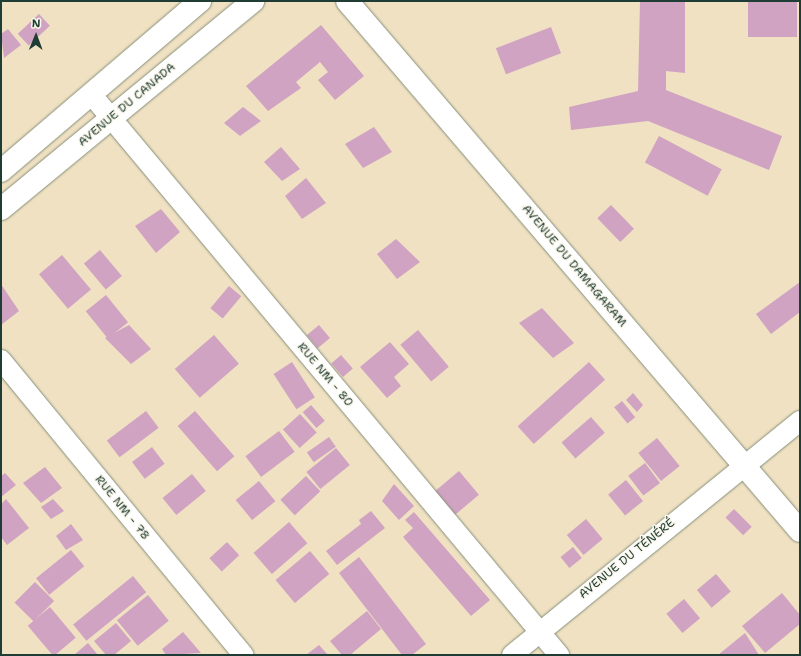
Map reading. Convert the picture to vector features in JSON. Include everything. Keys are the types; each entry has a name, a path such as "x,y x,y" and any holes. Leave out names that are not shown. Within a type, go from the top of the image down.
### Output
{"street":[{"path":"1,171 200,1"},
{"name":"AVENUE DU CANADA","path":"1,209 253,1"},
{"name":"AVENUE DU DAMAGARAM","path":"347,1 800,531"},
{"name":"RUE NM - 80","path":"91,94 110,119 559,655"},
{"name":"RUE NM - 78","path":"1,360 243,655"},
{"name":"AVENUE DU TÉNÉRÉ","path":"512,655 743,464 800,421"}],"building":[{"path":"640,1 685,1 685,73 666,71 666,90 782,136 769,170 648,121 571,130 569,107 638,91"},
{"path":"748,1 797,1 797,37 748,37"},
{"path":"39,14 50,26 29,45 18,34"},
{"path":"321,25 364,76 335,100 318,80 328,72 320,62 296,82 301,88 268,111 246,86"},
{"path":"551,27 561,53 506,74 496,48"},
{"path":"8,29 21,45 4,58 1,34"},
{"path":"243,107 261,121 240,136 224,123"},
{"path":"374,127 392,152 363,168 345,144"},
{"path":"659,136 722,169 708,196 645,162"},
{"path":"281,147 300,169 282,181 264,162"},
{"path":"306,178 326,203 302,219 285,196"},
{"path":"611,205 634,229 620,242 597,218"},
{"path":"161,209 180,232 156,253 135,226"},
{"path":"396,239 420,262 397,279 377,254"},
{"path":"100,250 122,276 106,290 84,263"},
{"path":"62,255 91,289 68,309 39,274"},
{"path":"800,282 800,312 771,334 756,314"},
{"path":"1,284 19,311 1,325"},
{"path":"229,286 241,296 223,318 210,308"},
{"path":"106,295 128,322 108,339 86,311"},
{"path":"542,308 574,343 553,358 519,323"},
{"path":"129,325 151,349 131,364 105,338"},
{"path":"319,325 330,338 318,348 307,335"},
{"path":"418,330 449,367 431,382 400,345"},
{"path":"214,335 239,364 200,398 175,369"},
{"path":"390,342 409,364 394,377 401,386 387,398 360,367"},
{"path":"341,355 353,369 343,377 331,364"},
{"path":"292,362 315,397 296,409 274,374"},
{"path":"589,362 605,380 534,444 518,426"},
{"path":"633,393 643,405 637,412 626,400"},
{"path":"622,401 635,417 627,424 614,407"},
{"path":"311,405 325,421 316,428 303,412"},
{"path":"146,411 159,428 120,457 107,440"},
{"path":"195,411 234,456 217,471 178,426"},
{"path":"300,414 317,433 300,448 283,429"},
{"path":"591,417 605,433 575,458 562,443"},
{"path":"279,431 295,452 261,477 245,456"},
{"path":"329,437 336,447 314,462 307,452"},
{"path":"657,438 680,466 661,481 638,453"},
{"path":"152,447 165,464 145,479 132,462"},
{"path":"336,448 350,465 320,489 306,472"},
{"path":"645,463 660,483 643,496 628,476"},
{"path":"45,467 62,488 41,503 23,483"},
{"path":"459,471 479,495 454,516 434,492"},
{"path":"5,473 16,485 1,497 1,476"},
{"path":"192,474 206,491 176,515 162,498"},
{"path":"306,476 320,491 295,515 280,500"},
{"path":"626,480 643,501 625,515 608,494"},
{"path":"259,481 275,501 252,520 236,500"},
{"path":"394,484 414,506 399,520 382,501"},
{"path":"6,499 29,528 7,545 1,537 1,504"},
{"path":"53,499 64,511 51,519 41,507"},
{"path":"734,509 752,527 743,535 726,517"},
{"path":"371,511 385,528 337,565 326,551 361,524 359,520"},
{"path":"414,512 490,600 471,616 403,537 413,528 405,520"},
{"path":"586,519 603,539 584,555 567,535"},
{"path":"289,522 307,543 272,574 254,553"},
{"path":"71,524 83,540 66,550 56,536"},
{"path":"227,542 239,555 222,572 209,558"},
{"path":"573,547 582,558 569,568 561,557"},
{"path":"71,550 84,566 49,595 36,578"},
{"path":"310,551 329,574 295,603 276,580"},
{"path":"359,557 426,644 412,655 402,655 339,573"},
{"path":"716,574 731,592 712,608 697,590"},
{"path":"133,576 146,592 86,641 73,624"},
{"path":"35,582 54,601 34,622 14,603"},
{"path":"782,593 800,615 800,624 765,653 742,626"},
{"path":"148,595 169,621 138,646 117,620"},
{"path":"684,599 700,618 682,633 666,614"},
{"path":"50,607 76,638 55,655 52,655 28,626"},
{"path":"367,611 381,629 350,655 342,655 330,641"},
{"path":"116,623 131,641 114,655 106,655 94,641"},
{"path":"183,632 201,653 166,655 162,649"},
{"path":"745,633 759,655 718,655"},
{"path":"88,643 98,655 74,655"},
{"path":"319,645 328,655 306,655"}]}
